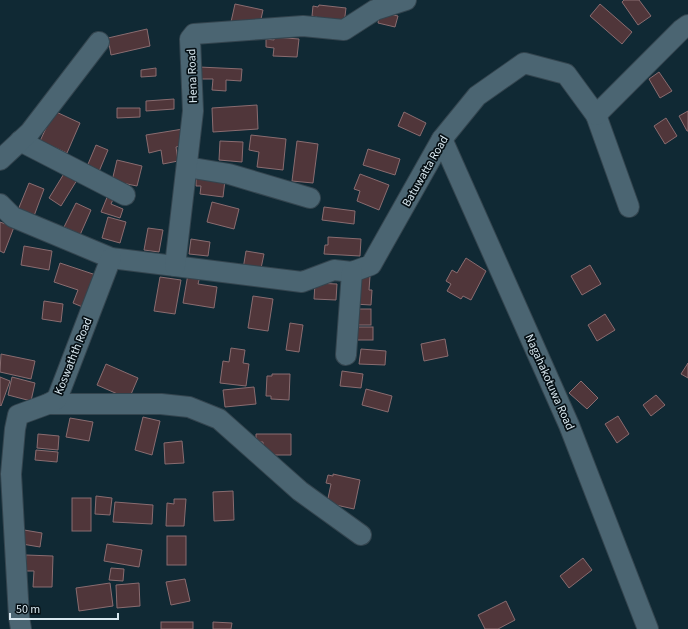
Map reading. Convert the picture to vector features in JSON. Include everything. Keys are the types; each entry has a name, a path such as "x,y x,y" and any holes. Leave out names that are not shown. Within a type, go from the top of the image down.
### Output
{"street":[{"name":"Hena Road","path":"175,266 193,111 190,39 194,34 303,26 344,30 375,10 406,0"},
{"path":"596,115 681,30 688,25"},
{"path":"0,160 30,132 99,42"},
{"name":"Batuwatta Road","path":"111,258 302,282 334,270 352,272 371,265 442,139 477,96 524,63 566,74 596,115 629,207"},
{"name":"Nagahakotuwa Road","path":"442,139 569,425 648,629"},
{"path":"20,141 125,195"},
{"path":"187,167 229,174 310,198"},
{"path":"0,204 13,217 111,258"},
{"name":"Koswathth Road","path":"22,629 18,617 11,474 15,429 18,415 48,404 57,398 111,258"},
{"path":"346,355 352,272"},
{"path":"48,404 161,404 189,407 219,419 300,491 361,535"}],"building":[{"path":"624,0 639,0 651,16 638,25 622,2"},
{"path":"235,4 263,10 259,28 231,22"},
{"path":"600,4 632,32 622,44 590,16"},
{"path":"319,5 346,8 344,24 317,21 317,17 312,16 313,6 318,7"},
{"path":"380,12 398,16 395,27 378,23"},
{"path":"147,29 150,46 111,55 108,38"},
{"path":"274,37 299,39 297,57 273,56 274,48 266,47 266,39 274,40"},
{"path":"199,67 242,69 241,81 226,80 226,91 212,90 213,79 198,79"},
{"path":"156,68 156,76 141,77 141,70"},
{"path":"659,72 672,91 660,98 649,79"},
{"path":"174,99 174,109 146,111 146,101"},
{"path":"257,105 258,129 213,132 212,108"},
{"path":"117,108 140,108 140,117 117,118"},
{"path":"54,111 80,123 67,153 40,141"},
{"path":"688,111 688,131 687,131 679,116"},
{"path":"404,112 426,123 420,136 398,126"},
{"path":"666,118 677,136 665,144 654,126"},
{"path":"183,129 185,145 176,147 178,161 163,164 161,150 149,153 146,135"},
{"path":"251,135 286,139 283,170 257,167 259,152 249,150"},
{"path":"220,141 243,142 242,162 219,160"},
{"path":"297,141 318,144 313,183 292,181"},
{"path":"96,145 108,150 98,174 86,169"},
{"path":"368,149 400,159 395,175 363,165"},
{"path":"117,160 142,166 137,186 112,181"},
{"path":"65,172 77,180 61,206 49,198"},
{"path":"360,174 389,185 379,210 357,201 360,191 354,189"},
{"path":"196,176 225,180 223,197 200,194 201,186 196,186"},
{"path":"29,183 44,189 34,216 18,210"},
{"path":"108,195 114,197 111,204 123,209 120,218 101,212"},
{"path":"212,202 239,209 234,229 207,222"},
{"path":"76,203 91,210 80,235 64,227"},
{"path":"324,207 355,211 354,224 322,220"},
{"path":"108,217 126,222 120,243 102,238"},
{"path":"0,222 14,227 4,253 0,251"},
{"path":"148,228 163,230 159,252 144,250"},
{"path":"328,237 361,239 360,256 324,254 325,245 328,245"},
{"path":"191,239 210,242 208,256 189,254"},
{"path":"24,246 52,251 49,270 21,265"},
{"path":"246,251 264,254 260,273 243,269"},
{"path":"466,258 486,271 471,300 463,296 461,299 447,291 451,284 446,281 452,270 457,273"},
{"path":"60,263 96,275 85,308 73,303 78,290 54,282"},
{"path":"590,265 601,284 582,295 571,276"},
{"path":"188,274 200,276 198,284 217,287 214,308 183,303"},
{"path":"360,276 370,276 369,290 372,290 371,305 354,304"},
{"path":"160,277 181,280 175,314 154,311"},
{"path":"315,283 337,284 336,300 314,299"},
{"path":"253,296 273,299 268,331 248,328"},
{"path":"44,301 63,304 61,322 42,319"},
{"path":"353,309 371,309 371,325 353,325"},
{"path":"605,314 615,330 597,341 588,325"},
{"path":"290,323 303,325 299,352 286,350"},
{"path":"355,327 373,327 373,340 355,340"},
{"path":"445,339 448,356 424,361 421,344"},
{"path":"231,348 245,350 243,363 249,364 246,386 220,383 223,361 229,362"},
{"path":"361,349 386,351 385,365 359,364"},
{"path":"1,354 35,361 31,379 0,372"},
{"path":"688,363 688,378 681,374"},
{"path":"106,364 138,378 129,399 97,385"},
{"path":"342,371 363,374 361,388 340,386"},
{"path":"272,374 290,374 289,400 271,399 271,396 266,396 267,376 272,376"},
{"path":"0,377 10,381 1,406 0,405"},
{"path":"12,377 35,383 31,401 8,395"},
{"path":"581,381 598,398 587,409 569,393"},
{"path":"254,387 256,404 225,407 223,390"},
{"path":"366,389 392,396 388,412 362,405"},
{"path":"656,395 665,405 651,416 643,405"},
{"path":"618,416 629,434 617,443 605,424"},
{"path":"143,417 160,421 152,455 135,450"},
{"path":"70,418 93,422 89,441 66,437"},
{"path":"38,434 59,436 58,450 37,448"},
{"path":"256,434 291,434 291,455 263,455 263,442 256,442"},
{"path":"182,441 184,463 165,464 164,443"},
{"path":"36,450 58,452 57,462 35,460"},
{"path":"333,474 360,480 354,509 327,503 331,484 326,483 328,475 333,476"},
{"path":"233,491 234,520 214,521 213,492"},
{"path":"96,496 112,498 110,515 95,514"},
{"path":"72,498 91,498 91,531 72,531"},
{"path":"174,499 186,499 184,526 166,526 167,503 174,504"},
{"path":"115,502 153,505 152,524 113,522"},
{"path":"24,530 42,533 40,547 22,544"},
{"path":"167,536 186,536 186,565 167,565"},
{"path":"107,544 142,550 139,567 104,561"},
{"path":"26,555 53,556 52,587 33,587 34,571 25,571"},
{"path":"583,558 592,570 569,588 560,576"},
{"path":"111,568 124,569 123,581 109,580"},
{"path":"185,579 190,601 171,605 166,582"},
{"path":"110,583 113,606 79,611 76,588"},
{"path":"139,583 140,606 117,608 116,585"},
{"path":"506,601 515,620 498,629 485,629 478,615"},
{"path":"161,622 193,622 193,629 161,629"},
{"path":"213,622 232,623 231,629 213,629"}]}
